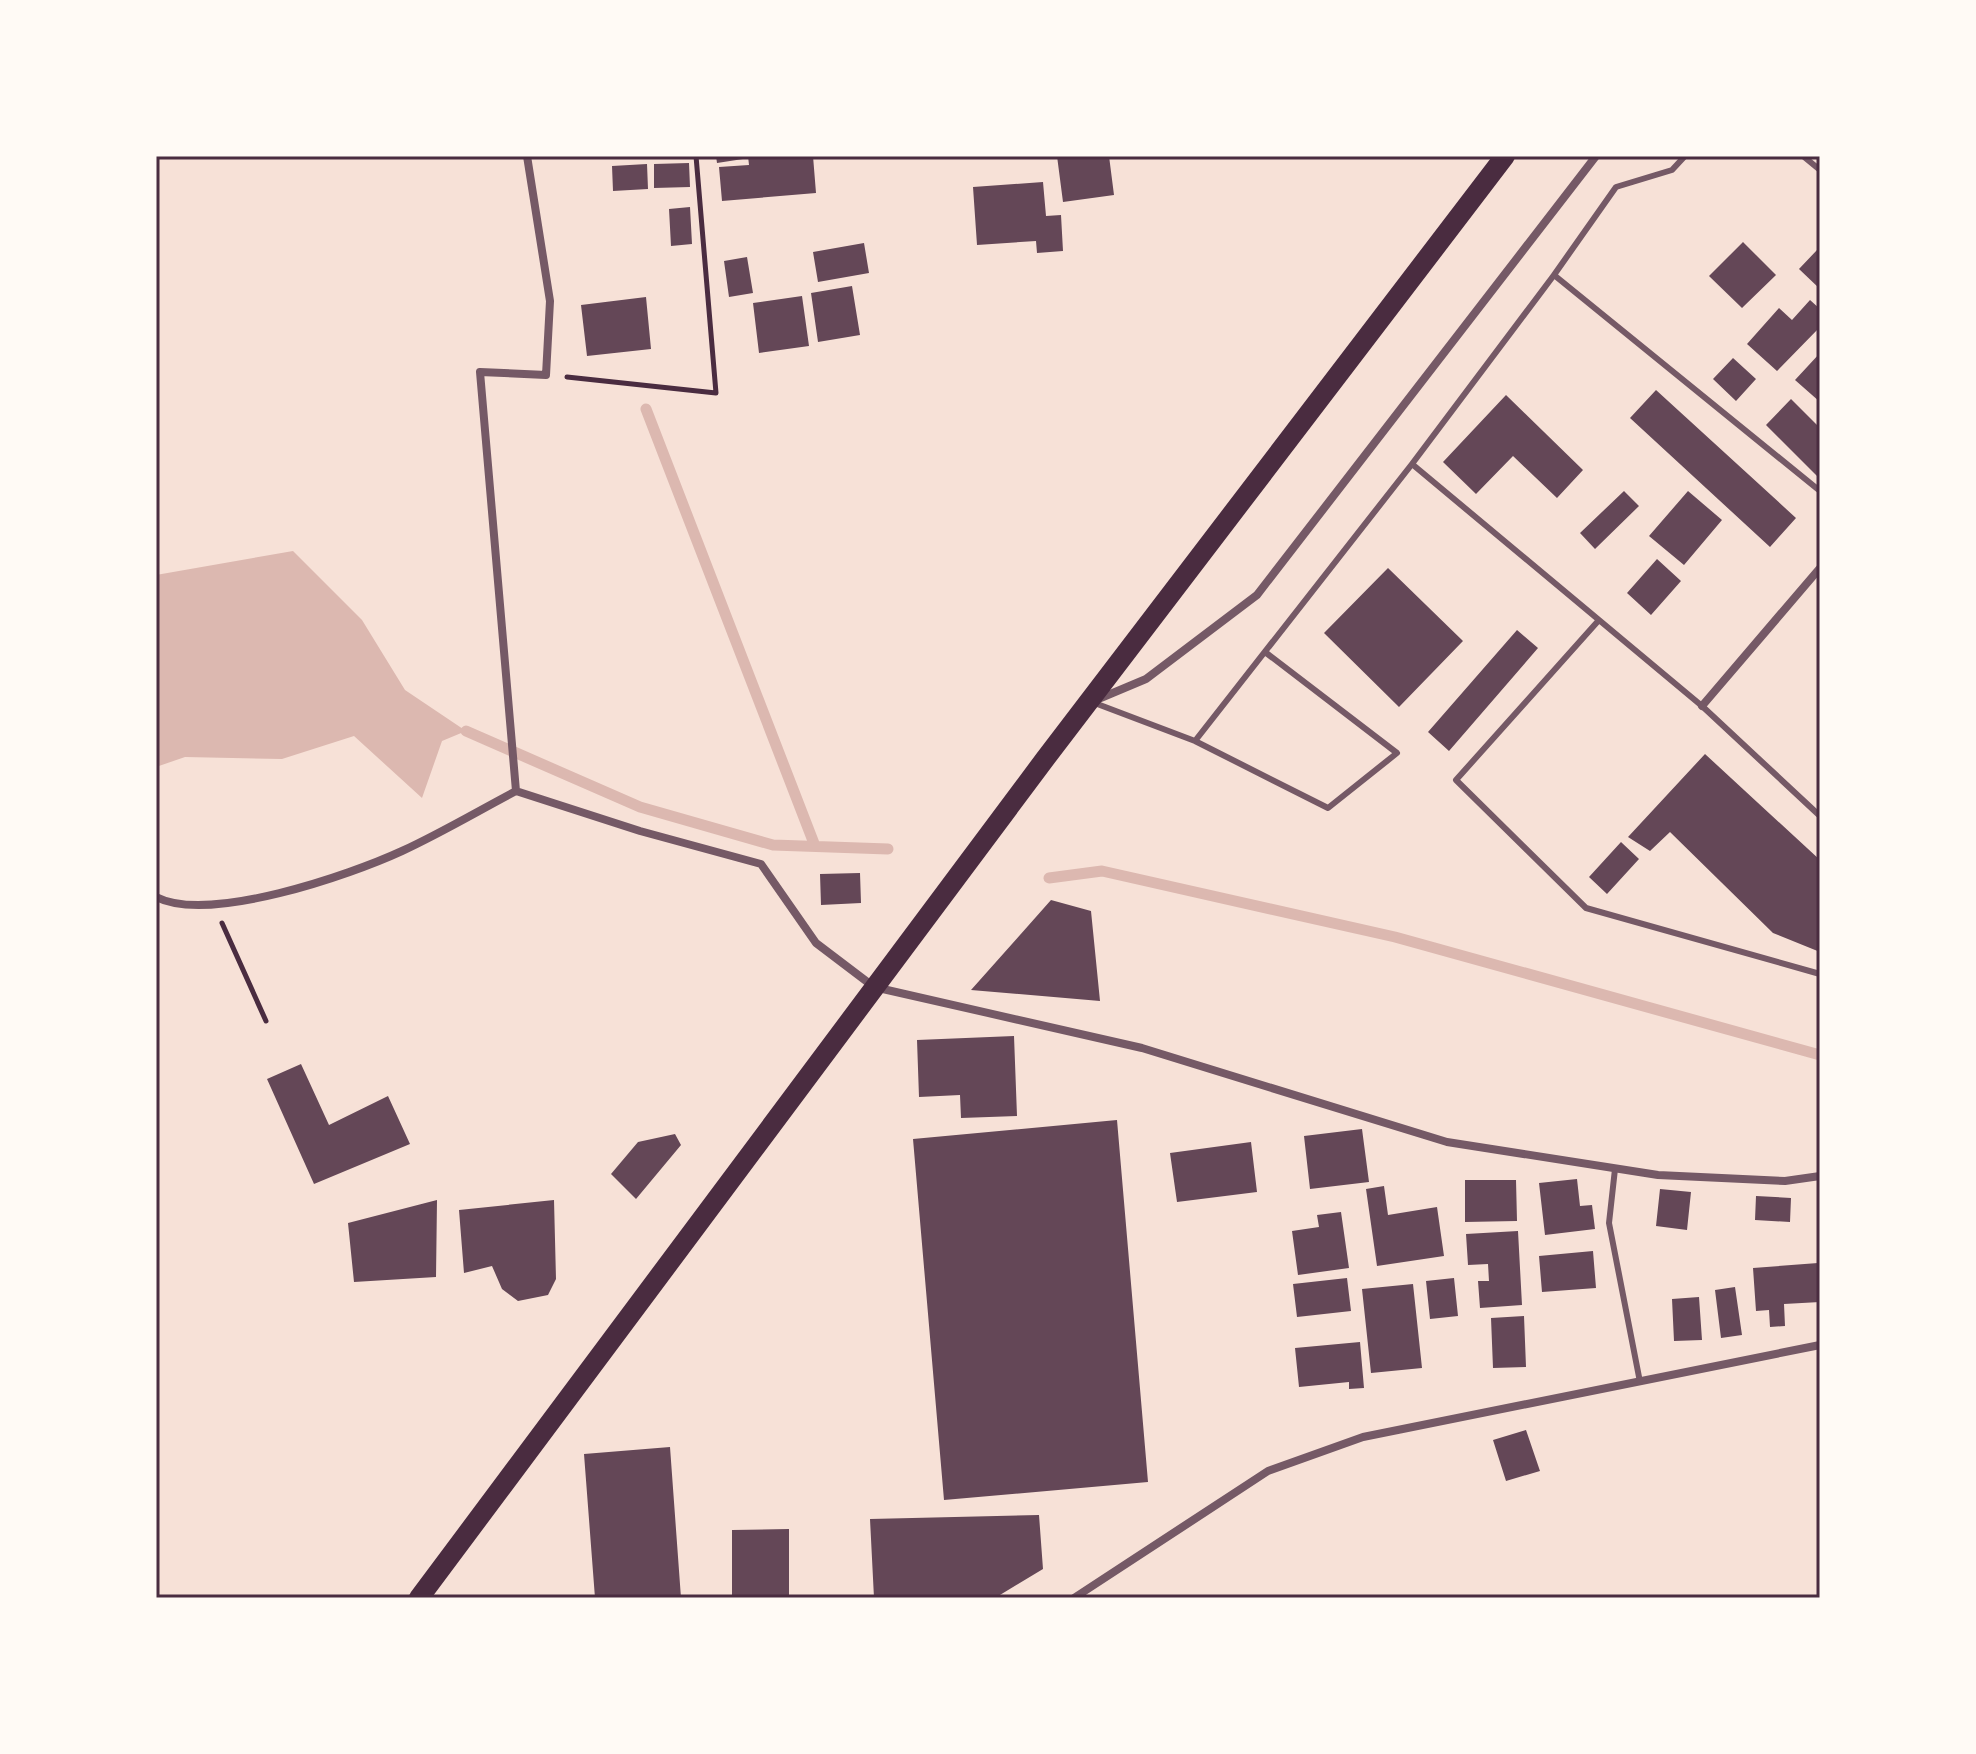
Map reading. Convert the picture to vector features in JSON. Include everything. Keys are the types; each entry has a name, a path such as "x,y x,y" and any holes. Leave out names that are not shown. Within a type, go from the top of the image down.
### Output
{"main road":[{"path":"419,1598 874,987 1505,156"}],"street":[{"path":"516,791 480,372 546,375 550,301 527,156"},
{"path":"1092,702 1146,679 1257,595 1596,156"},
{"path":"1702,706 1820,568"},
{"path":"156,897 166,902 225,905 292,890 401,852 516,791 761,864 816,943 874,987 1142,1048 1447,1142 1658,1175 1785,1181 1820,1176"},
{"path":"1074,1598 1268,1471 1363,1437 1820,1345"}],"lane":[{"path":"1195,741 1412,464 1616,187 1672,170 1685,156"},
{"path":"1803,156 1820,170"},
{"path":"1554,275 1820,491"},
{"path":"1412,464 1702,706 1820,816"},
{"path":"1599,620 1456,780 1586,908 1820,974"},
{"path":"1092,702 1195,741 1328,808 1397,753 1265,652"},
{"path":"1615,1169 1609,1223 1640,1382"}],"path":[{"path":"546,375 716,393 696,156"},
{"path":"213,904 266,1021"}],"shaded area":[{"path":"293,551 362,620 405,690 466,731 442,741 422,798 354,736 282,759 185,757 156,767 156,575"}],"building":[{"path":"716,156 743,156 743,159 717,163"},
{"path":"748,156 813,156 816,193 722,201 719,167 749,165"},
{"path":"1057,156 1109,156 1114,195 1063,202"},
{"path":"689,163 690,187 654,188 654,164"},
{"path":"647,164 648,189 613,191 612,166"},
{"path":"1043,182 1046,216 1061,215 1063,251 1037,253 1036,241 977,245 973,187"},
{"path":"690,207 692,244 671,246 669,209"},
{"path":"1743,242 1776,275 1742,308 1709,276"},
{"path":"864,243 869,273 818,282 813,252"},
{"path":"1817,250 1820,252 1820,289 1799,269"},
{"path":"747,257 753,293 729,297 724,261"},
{"path":"852,286 860,335 818,342 811,293"},
{"path":"802,296 809,346 759,353 753,303"},
{"path":"646,297 651,349 587,356 581,305"},
{"path":"1810,300 1820,309 1820,327 1777,371 1747,344 1779,308 1792,320"},
{"path":"1820,353 1820,402 1795,380"},
{"path":"1733,358 1756,379 1736,401 1713,379"},
{"path":"1656,390 1796,518 1770,547 1630,418"},
{"path":"1506,395 1583,470 1557,498 1513,456 1476,494 1443,462"},
{"path":"1791,399 1820,428 1820,479 1766,425"},
{"path":"1624,491 1639,506 1595,549 1580,533"},
{"path":"1688,491 1722,520 1684,565 1649,536"},
{"path":"1657,559 1681,581 1651,615 1627,593"},
{"path":"1388,568 1463,641 1399,707 1324,633"},
{"path":"1517,630 1538,648 1449,751 1428,732"},
{"path":"1705,754 1820,860 1820,952 1773,933 1670,832 1650,851 1628,837"},
{"path":"1621,842 1639,859 1607,894 1589,877"},
{"path":"860,873 861,903 821,905 820,874"},
{"path":"1051,900 1091,911 1100,1001 971,990"},
{"path":"1014,1036 1017,1116 961,1118 960,1095 919,1097 917,1040"},
{"path":"301,1064 329,1125 388,1096 410,1144 314,1184 267,1079"},
{"path":"1117,1120 1148,1482 944,1500 913,1139"},
{"path":"1362,1129 1369,1182 1310,1189 1304,1136"},
{"path":"675,1134 681,1145 636,1199 611,1174 638,1142"},
{"path":"1251,1142 1257,1192 1177,1202 1170,1153"},
{"path":"1577,1179 1580,1206 1592,1205 1595,1229 1545,1235 1539,1183"},
{"path":"1465,1180 1516,1180 1517,1221 1465,1222"},
{"path":"1384,1186 1388,1215 1437,1207 1444,1256 1377,1266 1366,1189"},
{"path":"1660,1189 1691,1192 1687,1230 1656,1226"},
{"path":"1756,1196 1791,1198 1790,1222 1755,1220"},
{"path":"437,1200 436,1277 354,1282 348,1223"},
{"path":"554,1200 556,1279 548,1295 518,1301 502,1289 492,1266 464,1273 459,1210"},
{"path":"1341,1212 1349,1268 1298,1275 1292,1231 1319,1227 1317,1215"},
{"path":"1518,1231 1522,1305 1480,1308 1478,1281 1489,1281 1488,1264 1468,1265 1466,1234"},
{"path":"1593,1251 1596,1288 1542,1292 1539,1256"},
{"path":"1818,1263 1820,1302 1784,1304 1785,1326 1770,1327 1769,1310 1756,1311 1753,1268"},
{"path":"1347,1278 1351,1311 1297,1317 1293,1284"},
{"path":"1454,1278 1458,1316 1430,1319 1426,1281"},
{"path":"1413,1284 1422,1368 1371,1373 1362,1289"},
{"path":"1735,1287 1742,1335 1721,1338 1715,1290"},
{"path":"1699,1297 1702,1340 1674,1341 1672,1299"},
{"path":"1524,1316 1526,1367 1493,1368 1491,1318"},
{"path":"1360,1342 1364,1388 1349,1389 1349,1382 1299,1387 1295,1348"},
{"path":"1526,1430 1540,1471 1506,1481 1493,1440"},
{"path":"670,1447 681,1598 595,1598 584,1454"},
{"path":"1039,1515 1043,1569 995,1598 874,1598 870,1519"},
{"path":"789,1529 789,1598 732,1598 732,1530"}],"waterway":[{"path":"646,409 815,846"},
{"path":"466,731 640,807 773,845 888,849"},
{"path":"1049,878 1102,871 1395,937 1820,1055"}]}
